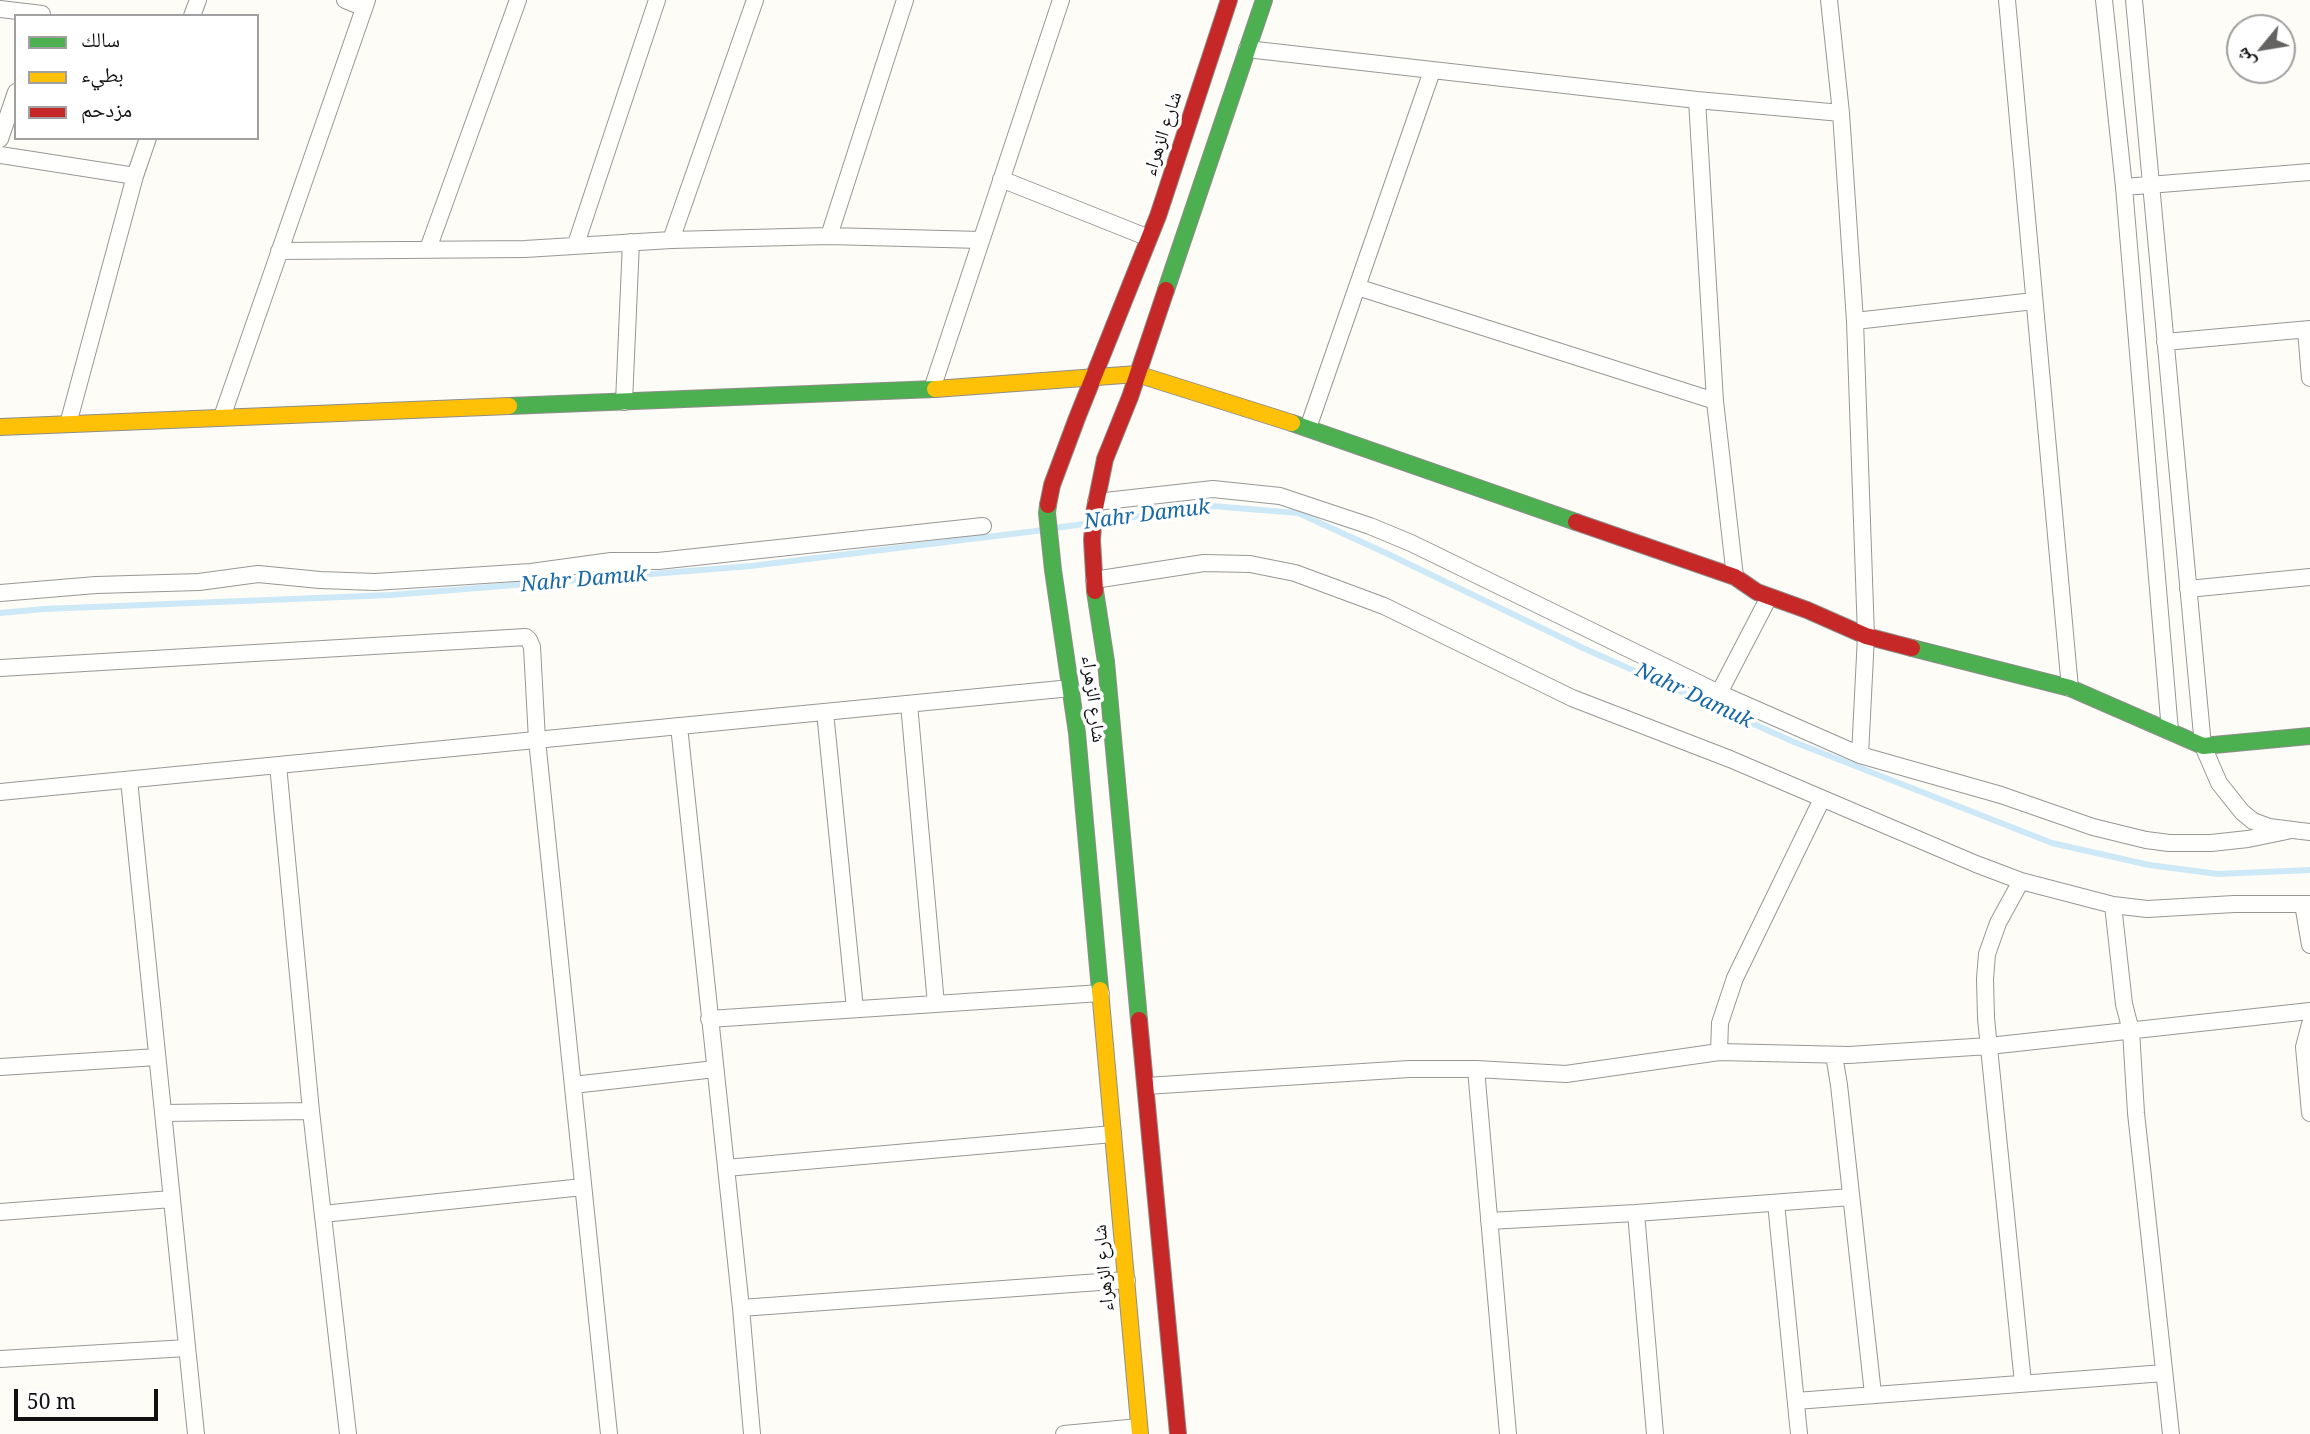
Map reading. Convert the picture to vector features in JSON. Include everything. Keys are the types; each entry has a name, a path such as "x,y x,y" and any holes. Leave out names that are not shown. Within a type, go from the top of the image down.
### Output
{"main road":[{"name":"شارع الزهراء","path":"1178,1434 1152,1360 1131,1329 1071,688 1047,513 1052,485 1149,238 1229,0"},
{"name":"شارع الزهراء","path":"1140,1431 1152,1360 1168,1324 1107,662 1094,573 1095,508 1105,459 1137,374 1264,0"},
{"path":"0,427 932,389 1137,374 1308,428 1735,577 1769,597 1807,610 1866,636 2070,688 2203,746 2310,736"},
{"path":"1131,1329 1150,1330 1168,1324"}],"street":[{"path":"222,417 365,4 345,0"},
{"path":"428,250 519,0"},
{"path":"576,244 657,0"},
{"path":"671,240 755,0"},
{"path":"829,236 905,0"},
{"path":"932,389 1061,0"},
{"path":"1829,0 1841,113 1855,321 1866,636 1860,755"},
{"path":"2007,0 2070,688"},
{"path":"2104,0 2124,187 2171,731"},
{"path":"2134,0 2203,746 2219,783 2242,812 2253,821 2287,831 2310,832"},
{"path":"0,9 44,10"},
{"path":"1247,49 1697,100 1841,113"},
{"path":"1308,428 1432,71"},
{"path":"0,139 14,98"},
{"path":"1697,100 1715,401 1735,577"},
{"path":"68,424 135,176 147,140"},
{"path":"0,155 135,176"},
{"path":"2124,187 2310,172"},
{"path":"1002,179 1149,238"},
{"path":"279,251 525,249 576,244 829,236 981,240"},
{"path":"624,402 631,242"},
{"path":"1357,287 1715,401"},
{"path":"1855,321 2035,301"},
{"path":"2165,342 2308,329 2310,378"},
{"path":"1095,508 1213,489 1280,496 1370,526 1411,543 1719,693 1860,755 2001,795 2093,827 2146,840 2211,843 2287,831"},
{"path":"0,593 96,584 199,582 258,575 375,582 531,572 611,561 658,561 983,526"},
{"path":"1094,573 1204,563 1250,564 1295,573 1384,606 1572,698 1730,759 2021,881 2113,905 2147,909 2234,904 2307,904 2310,945"},
{"path":"2188,589 2310,577"},
{"path":"1719,693 1769,597"},
{"path":"0,668 526,637 532,647 537,740 609,1434"},
{"path":"0,792 1071,688"},
{"path":"909,704 936,1004"},
{"path":"825,712 855,1009"},
{"path":"679,726 752,1434"},
{"path":"278,765 311,1111 348,1434"},
{"path":"129,780 196,1434"},
{"path":"1718,1052 1720,1023 1735,978 1822,799"},
{"path":"2021,881 1998,923 1987,954 1985,979 1989,1046 2023,1383"},
{"path":"2113,905 2124,1004 2130,1031 2136,1113 2171,1434"},
{"path":"709,1019 1101,993"},
{"path":"1146,1086 1409,1069 1476,1069 1566,1074 1718,1052 1834,1055 1989,1046 2310,1011"},
{"path":"2310,1024 2304,1047 2310,1113"},
{"path":"1834,1055 1873,1394"},
{"path":"0,1067 158,1057"},
{"path":"573,1085 715,1069"},
{"path":"1476,1069 1508,1434"},
{"path":"163,1113 311,1111"},
{"path":"726,1168 1113,1135"},
{"path":"323,1214 583,1187"},
{"path":"1489,1221 1851,1197"},
{"path":"0,1212 172,1199"},
{"path":"1776,1203 1799,1434"},
{"path":"1636,1213 1655,1434"},
{"path":"741,1308 1127,1280"},
{"path":"0,1359 187,1348"},
{"path":"1796,1401 2164,1373"},
{"path":"1064,1434 1140,1431"}],"waterway":[{"name":"Nahr Damuk","path":"1055,528 1212,506 1298,513 1583,648 1794,742 2052,843 2149,865 2218,874 2310,870"},
{"name":"Nahr Damuk","path":"0,613 391,595 751,566 1044,530"}],"traffic: fast":[{"path":"1166,290 1264,0"},
{"path":"509,406 935,389"},
{"path":"1292,423 1576,522"},
{"path":"1048,505 1053,570 1077,733 1100,990"},
{"path":"1095,591 1106,662 1139,1020"},
{"path":"1912,648 2070,688 2203,746 2310,736"}],"traffic: slow":[{"path":"935,389 1137,374 1292,423"},
{"path":"0,427 509,406"},
{"path":"1100,990 1140,1434"}],"traffic: jam":[{"path":"1048,505 1052,485 1077,418 1158,216 1229,0"},
{"path":"1095,591 1092,540 1094,513 1105,459 1130,397 1166,290"},
{"path":"1576,522 1735,577 1757,592 1866,636 1912,648"},
{"path":"1139,1020 1178,1434"}]}
